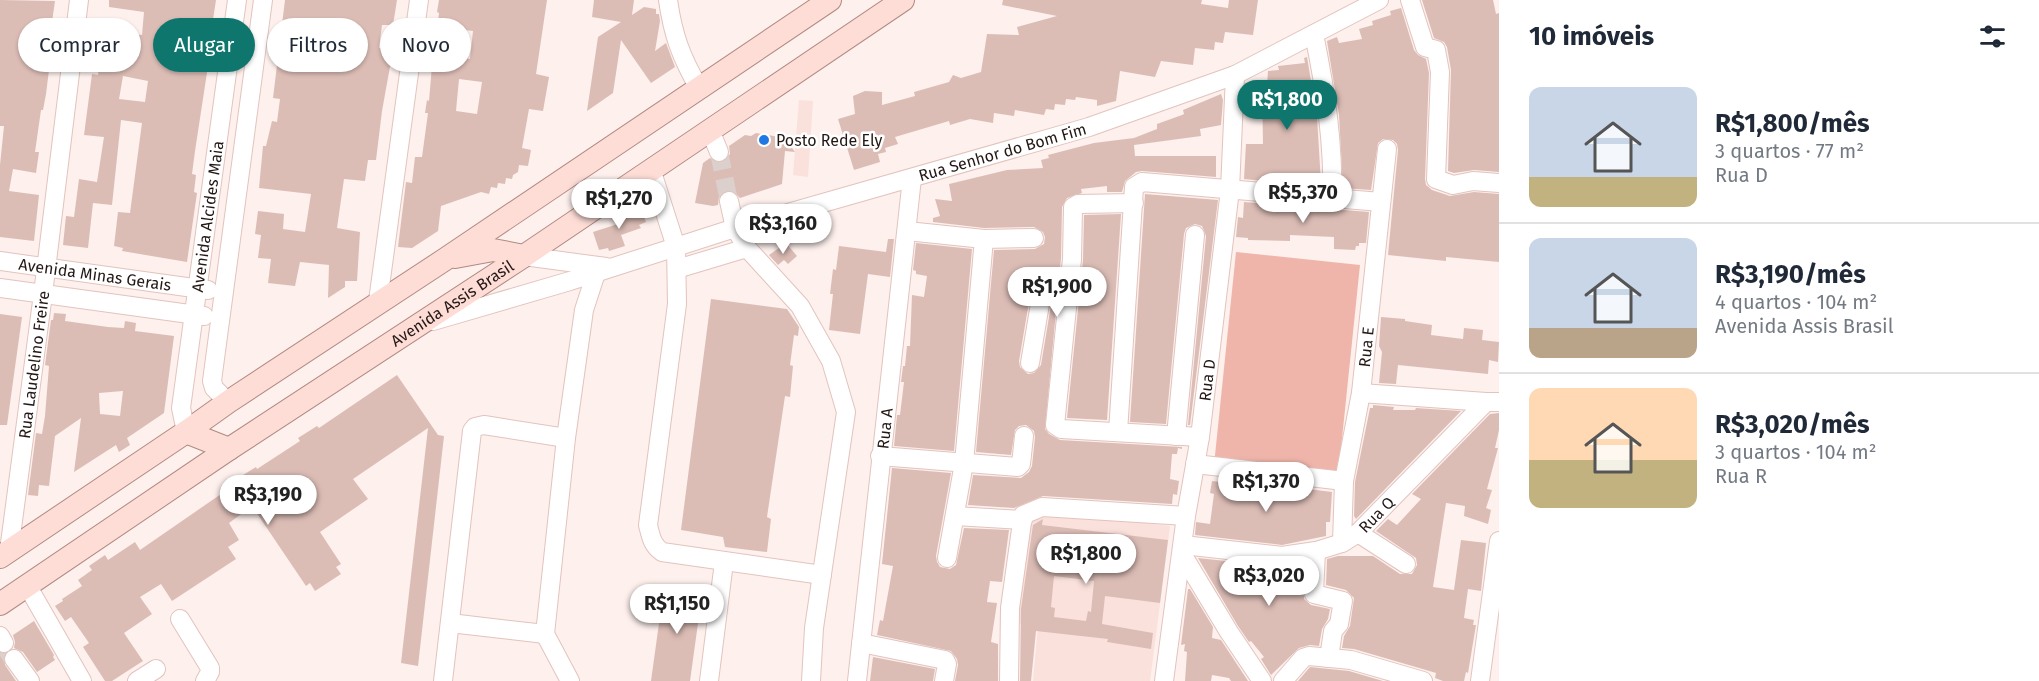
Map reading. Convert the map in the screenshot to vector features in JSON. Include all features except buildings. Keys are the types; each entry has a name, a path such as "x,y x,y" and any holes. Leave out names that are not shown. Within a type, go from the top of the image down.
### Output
{"main road":[{"path":"4,554 830,0"},
{"name":"Avenida Assis Brasil","path":"0,604 903,0"},
{"path":"444,260 493,250 524,255"},
{"path":"186,432 230,449"}],"street":[{"name":"Rua Laudelino Freire","path":"4,554 43,294 80,0"},
{"name":"Avenida Alcides Maia","path":"186,432 181,408 237,0"},
{"name":"Avenida Alcides Maia","path":"228,402 214,388 212,381 263,0"},
{"path":"378,301 419,0"},
{"path":"668,0 673,32 699,88"},
{"name":"Rua Senhor do Bom Fim","path":"417,325 570,281 735,228 1089,127 1235,75 1379,0"},
{"path":"1410,0 1425,47 1436,50 1448,77 1436,179 1453,185 1473,181 1499,183"},
{"path":"1314,34 1325,87 1333,179 1332,199"},
{"name":"Rua D","path":"1164,681 1186,516 1200,437 1230,190 1235,75"},
{"path":"710,130 719,152"},
{"name":"Rua E","path":"1342,543 1344,481 1361,393 1387,149"},
{"path":"651,169 676,247 677,269 677,304 648,525 651,540 662,552 822,575"},
{"name":"Rua A","path":"857,681 912,178"},
{"path":"1118,432 1134,187 1138,183 1381,202"},
{"path":"729,201 735,228 747,248 800,306 831,361 846,412 814,628 811,681"},
{"path":"1134,203 1074,205 1072,259 1055,423 1060,429 1200,437"},
{"path":"907,231 984,239 1034,238"},
{"path":"1176,436 1196,235"},
{"path":"947,558 964,463 984,239"},
{"path":"677,269 747,248"},
{"name":"Rua Senhor do Bom Fim","path":"524,255 604,270"},
{"name":"Avenida Minas Gerais","path":"0,261 225,293"},
{"path":"570,681 545,634 566,438 584,310 604,270"},
{"path":"570,281 584,310"},
{"name":"Avenida Minas Gerais","path":"0,288 220,319"},
{"path":"1030,363 1042,292"},
{"path":"1039,315 1066,318"},
{"path":"1361,393 1492,402"},
{"name":"Rua Q","path":"1183,549 1282,556 1316,551 1342,543 1358,533 1492,402"},
{"path":"443,681 471,436 475,427 484,425 566,438"},
{"path":"880,456 1018,467 1021,464 1024,436"},
{"path":"1195,464 1344,481"},
{"path":"955,516 1023,517 1042,507 1186,516"},
{"path":"1009,681 1010,608 1023,517"},
{"path":"1358,533 1406,564"},
{"path":"1480,681 1499,541"},
{"path":"1183,549 1229,632 1262,681"},
{"path":"1316,551 1314,594 1343,601 1339,624 1333,631 1329,658"},
{"path":"709,681 724,562"},
{"path":"27,585 82,681"},
{"path":"180,619 210,668 204,681"},
{"path":"450,622 545,634"},
{"path":"861,643 945,660 947,664 944,681"},
{"path":"1283,681 1305,657 1351,660 1423,681"},
{"path":"14,659 30,681"},
{"path":"137,681 156,669"}],"shaded area":[{"path":"799,100 813,101 808,177 793,175"},
{"path":"1236,252 1360,265 1338,477 1214,465"},
{"path":"1042,510 1170,526 1150,681 1033,681 1038,625 1016,623 1025,528"}],"tunnel":[{"path":"719,152 729,201"},
{"path":"0,656 9,650"}],"place":[{"name":"Posto Rede Ely","path":"764,140"}]}
